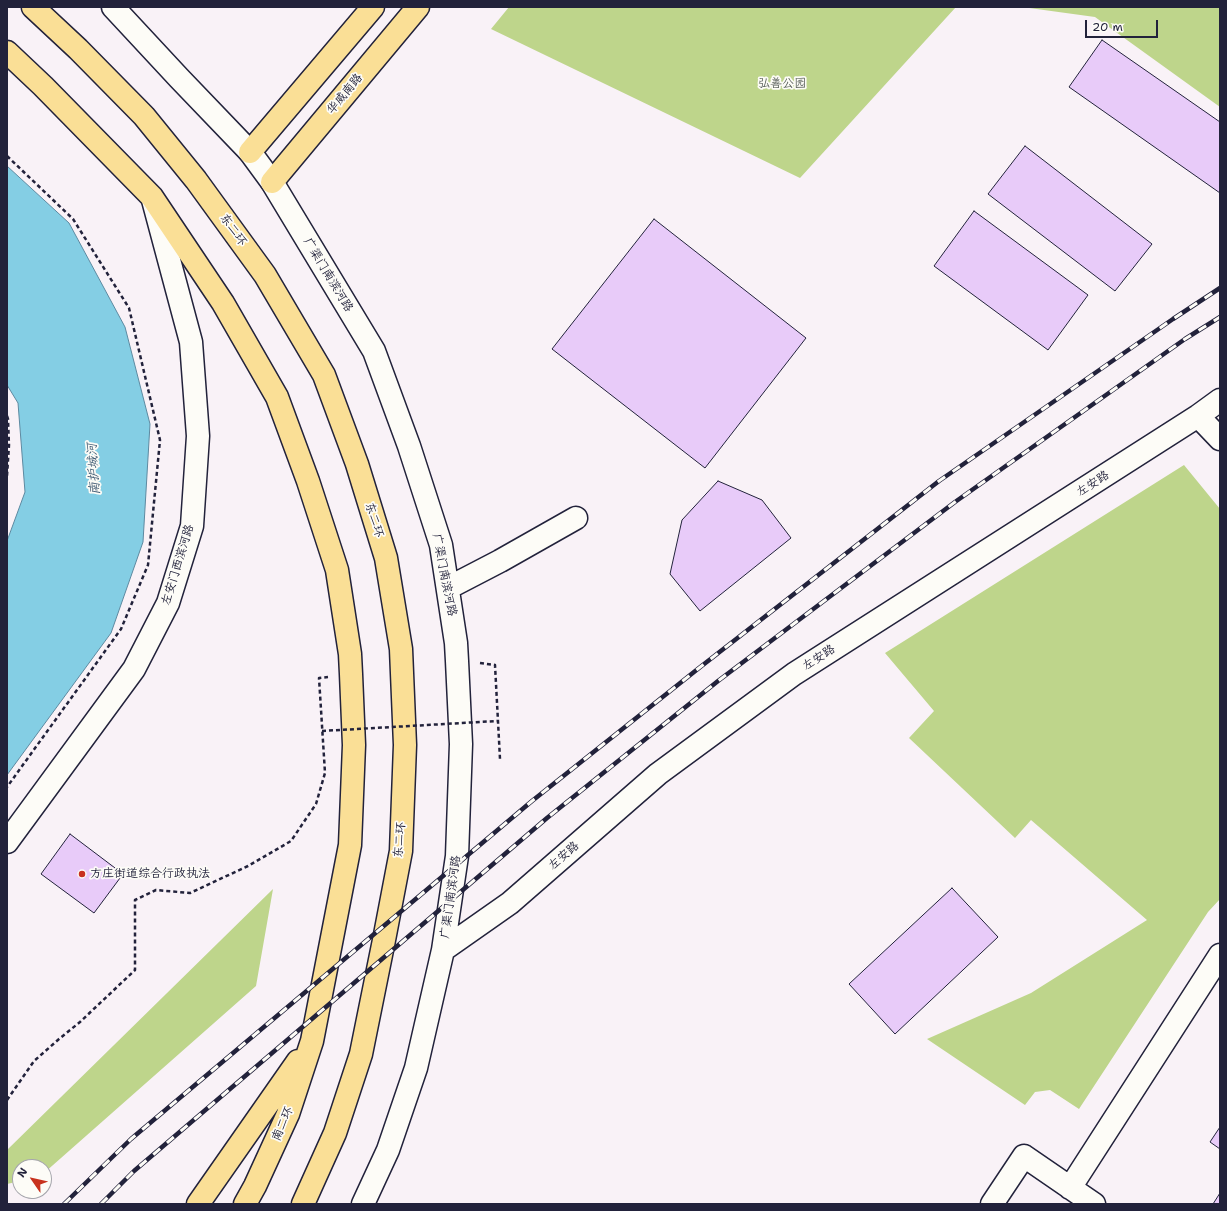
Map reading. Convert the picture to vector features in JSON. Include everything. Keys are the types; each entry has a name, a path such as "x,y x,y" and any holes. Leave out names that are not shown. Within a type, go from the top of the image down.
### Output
{"main road":[{"name":"东二环","path":"33,7 78,49 144,116 196,180 265,275 324,376 356,464 386,558 400,649 405,745 401,851 361,1054 335,1133 302,1204"},
{"path":"250,152 373,7"},
{"name":"华威南路","path":"272,182 418,7"},
{"path":"7,52 43,86 152,197 222,303 277,397 308,481 337,570 350,654 354,745 350,845 312,1041 198,1204"},
{"name":"南二环","path":"245,1204 255,1186 288,1114 312,1041"}],"street":[{"name":"广渠门南滨河路","path":"113,7 250,152 272,182 374,351 409,446 441,545 456,643 461,744 457,856 444,950 416,1068 388,1150 363,1204"},
{"name":"左安门西滨河路","path":"7,842 134,669 168,603 192,526 198,436 191,342 152,197"},
{"name":"左安路","path":"444,950 510,903 658,774 794,674 1198,416 1220,400"},
{"path":"1198,416 1220,439"},
{"path":"448,588 500,561 576,518"},
{"path":"1070,1188 1220,955"},
{"path":"992,1204 1024,1156 1094,1204"}],"path":[{"path":"7,156 73,219 129,308 160,440 148,565 121,629 7,787"},
{"path":"7,416 9,445 7,476"},
{"path":"495,665 500,759"},
{"path":"7,1100 34,1060 80,1022 135,970 134,900 156,890 190,893 248,866 291,841 316,804 325,773 319,678"},
{"path":"322,731 497,721"}],"green space":[{"name":"弘善公园","path":"509,7 956,7 800,178 491,29"},
{"path":"1022,7 1220,7 1220,107 1095,17"},
{"path":"1184,465 1220,509 1220,899 1208,912 1079,1109 1050,1090 1035,1092 1025,1105 927,1039 1031,993 1147,920 1031,820 1015,838 909,738 934,711 885,653"},
{"path":"273,889 256,986 52,1166 52,1159 12,1159 12,1183 7,1184 7,1150"}],"water":[{"name":"南护城河","path":"7,166 69,223 125,327 150,424 143,542 111,633 7,775 7,541 25,492 18,403 7,385"}],"building":[{"path":"1102,40 1220,122 1220,193 1069,87"},
{"path":"1025,146 1152,244 1115,291 988,194"},
{"path":"974,211 1088,295 1048,350 934,266"},
{"path":"654,219 806,338 705,468 552,349"},
{"path":"718,481 762,500 791,538 700,611 670,574 682,520"},
{"name":"方庄街道综合行政执法","path":"70,834 123,874 94,913 41,874"},
{"path":"952,888 998,937 895,1034 849,984"},
{"path":"1220,1127 1220,1149 1210,1142"},
{"path":"1220,1193 1220,1204 1213,1204"}],"railway":[{"path":"64,1204 131,1139 532,801 699,668 939,481 1220,288"},
{"path":"101,1204 134,1171 547,818 718,681 955,502 1185,339 1220,317"}],"place":[{"name":"方庄街道综合行政执法","path":"82,874"}]}
